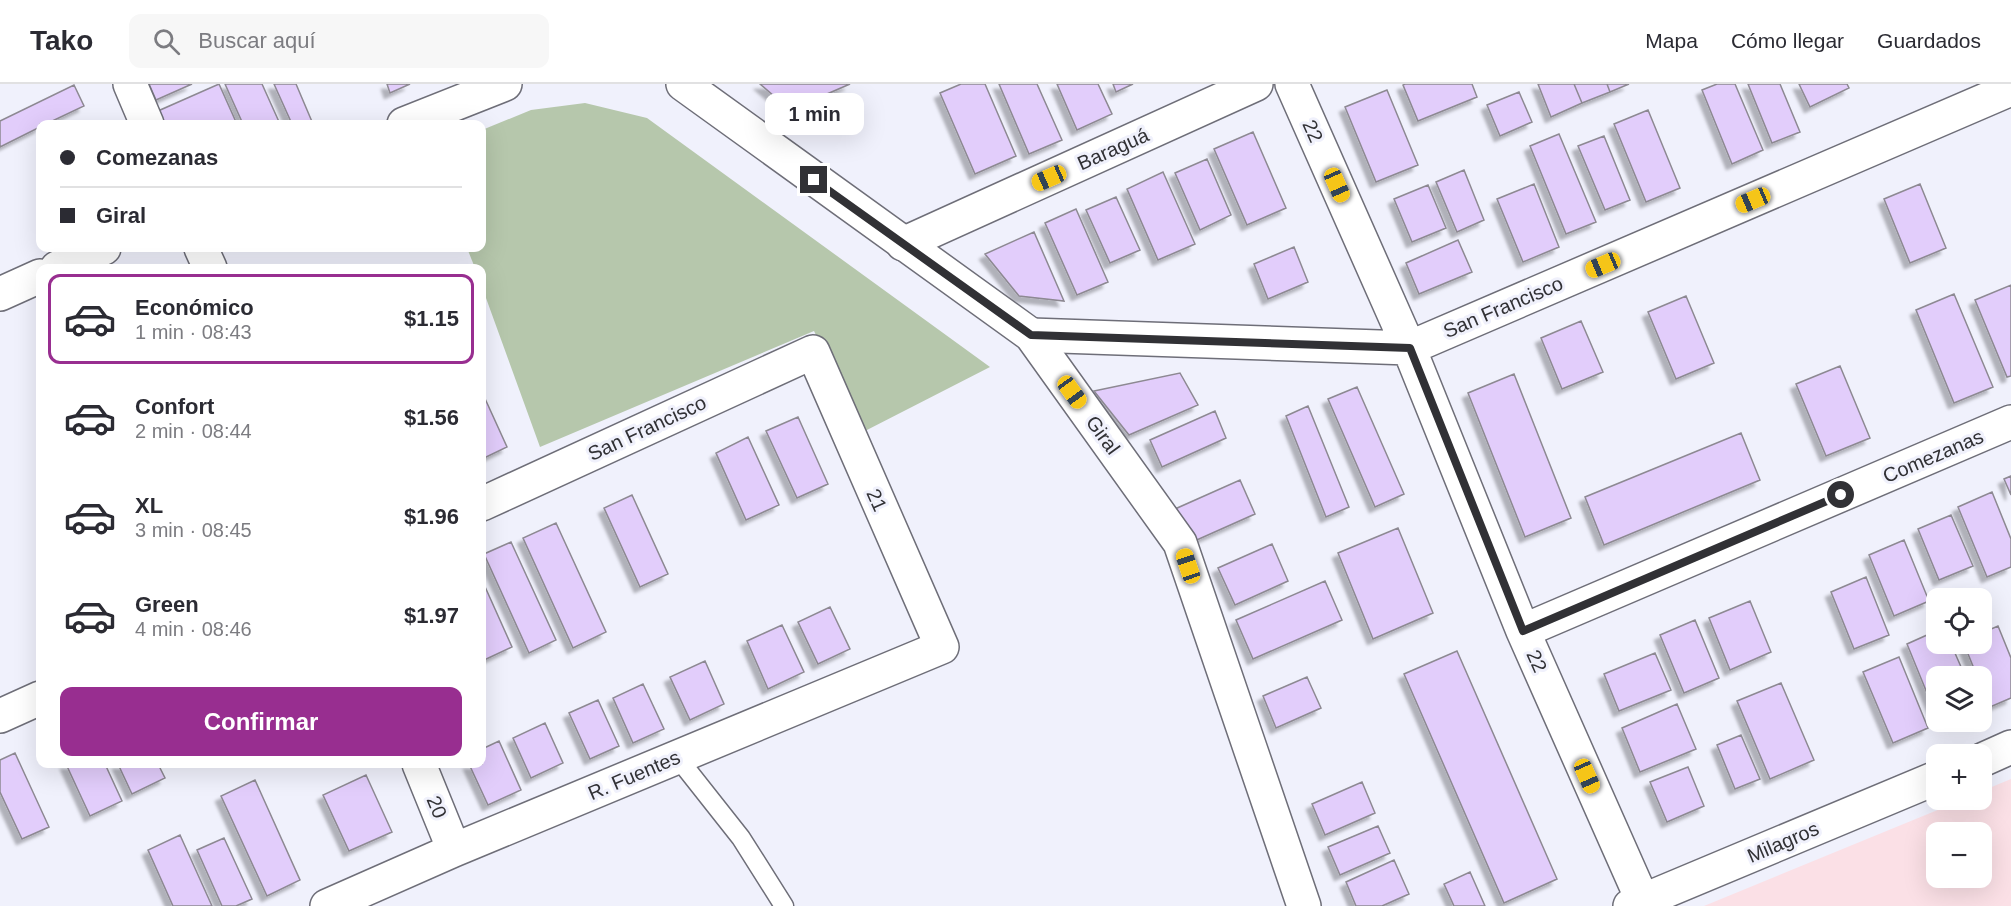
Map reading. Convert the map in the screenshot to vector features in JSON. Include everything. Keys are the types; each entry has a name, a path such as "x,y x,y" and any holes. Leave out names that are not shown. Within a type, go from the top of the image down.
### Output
{"street":[{"path":"130,84 145,120"},
{"path":"414,120 505,84"},
{"name":"Giral","path":"683,84 1031,335 1180,543 1304,906"},
{"name":"Baraguá","path":"903,244 1256,84"},
{"name":"22","path":"1292,84 1410,348 1523,631 1639,904"},
{"name":"San Francisco","path":"1031,335 1410,348 2011,89"},
{"path":"66,264 95,252"},
{"path":"0,294 36,278"},
{"name":"San Francisco","path":"486,502 813,352"},
{"name":"21","path":"813,352 942,647"},
{"name":"Comezanas","path":"1523,631 2011,422"},
{"name":"R. Fuentes","path":"327,906 454,850 942,647"},
{"path":"0,716 36,700"},
{"path":"1992,756 2011,747"},
{"name":"20","path":"421,768 454,850"},
{"name":"Milagros","path":"1639,904 1926,782"}],"lane":[{"path":"677,757 741,838 784,906"}],"shaded area":[{"path":"2011,779 2011,906 1704,906 1938,810 1992,810 1992,787"}],"green space":[{"path":"585,103 647,118 990,367 863,432 814,331 540,447 486,298 486,264 473,264 469,252 486,252 486,128 531,110"}],"building":[{"path":"149,84 192,84 156,100"},
{"path":"219,84 235,120 162,120 158,111"},
{"path":"225,84 262,84 278,120 241,120"},
{"path":"274,84 296,84 311,120 290,120"},
{"path":"387,84 410,84 390,93"},
{"path":"760,84 850,84 790,110"},
{"path":"961,84 985,84 1016,156 975,174 940,93"},
{"path":"999,84 1037,84 1062,140 1029,154"},
{"path":"1057,84 1098,84 1112,114 1077,130"},
{"path":"1113,84 1133,84 1116,92"},
{"path":"1472,84 1477,97 1418,121 1403,85"},
{"path":"1538,84 1574,84 1582,103 1551,117"},
{"path":"1574,84 1607,84 1610,92 1582,103"},
{"path":"1607,84 1629,84 1610,92"},
{"path":"1717,84 1735,84 1763,150 1732,164 1702,90"},
{"path":"1748,84 1780,84 1800,132 1772,143"},
{"path":"1799,84 1847,84 1849,88 1810,107"},
{"path":"74,85 84,106 54,120 36,120 36,129 0,147 0,121"},
{"path":"1387,90 1418,165 1376,182 1345,107"},
{"path":"1519,92 1532,122 1500,136 1487,105"},
{"path":"1648,110 1680,188 1646,202 1614,124"},
{"path":"1253,132 1286,208 1247,225 1214,149"},
{"path":"1559,134 1596,222 1566,234 1530,146"},
{"path":"1604,136 1630,200 1605,210 1578,146"},
{"path":"1207,159 1231,215 1200,230 1175,173"},
{"path":"1464,170 1484,220 1457,232 1436,182"},
{"path":"1163,172 1195,244 1158,260 1127,189"},
{"path":"1534,184 1559,247 1523,262 1497,199"},
{"path":"1920,184 1946,248 1910,263 1884,199"},
{"path":"1428,185 1446,228 1412,242 1394,199"},
{"path":"1116,197 1140,250 1110,263 1086,210"},
{"path":"1076,209 1108,282 1077,295 1045,223"},
{"path":"1034,232 1064,301 1019,296 985,254"},
{"path":"1458,240 1472,272 1419,294 1406,263"},
{"path":"1294,247 1308,282 1268,299 1254,264"},
{"path":"2011,285 2011,376 2007,377 1975,300"},
{"path":"1954,294 1993,387 1954,403 1916,310"},
{"path":"1686,296 1714,363 1676,379 1648,312"},
{"path":"1581,321 1603,372 1562,389 1541,338"},
{"path":"1840,366 1870,438 1826,456 1796,384"},
{"path":"1180,373 1198,405 1129,435 1094,391"},
{"path":"1514,374 1571,518 1525,537 1468,393"},
{"path":"1357,387 1404,494 1375,507 1328,399"},
{"path":"486,401 507,447 486,457"},
{"path":"1308,406 1349,507 1326,517 1286,416"},
{"path":"1215,411 1226,438 1162,467 1150,440"},
{"path":"798,417 828,484 797,498 766,431"},
{"path":"1741,433 1760,480 1604,545 1585,497"},
{"path":"748,437 779,505 746,520 716,453"},
{"path":"2011,476 2011,495 2004,479"},
{"path":"1240,480 1255,514 1190,543 1175,509"},
{"path":"1992,492 2011,539 2011,567 1987,577 1958,507"},
{"path":"632,495 668,574 640,587 604,508"},
{"path":"1951,515 1973,566 1939,580 1918,529"},
{"path":"556,523 606,632 573,648 523,538"},
{"path":"1398,528 1433,613 1373,639 1338,553"},
{"path":"1904,540 1926,594 1926,602 1894,616 1869,555"},
{"path":"511,542 556,640 529,653 486,558 486,553"},
{"path":"1272,544 1288,581 1235,605 1218,568"},
{"path":"1866,577 1889,635 1854,649 1831,592"},
{"path":"1325,581 1342,620 1253,659 1236,620"},
{"path":"486,589 512,647 486,659"},
{"path":"1750,601 1771,652 1730,670 1709,618"},
{"path":"830,607 850,649 818,664 798,622"},
{"path":"1695,620 1719,678 1684,693 1660,635"},
{"path":"782,625 804,672 768,689 747,641"},
{"path":"1998,626 2011,658 2011,698 1992,706 1992,666 1973,666 1968,654 1992,654 1992,629"},
{"path":"1926,635 1926,654 1955,654 1961,666 1926,666 1926,691 1907,644"},
{"path":"1457,651 1557,879 1504,903 1404,674"},
{"path":"1655,653 1671,690 1619,711 1604,674"},
{"path":"1899,657 1926,723 1926,729 1893,743 1863,672"},
{"path":"705,661 724,704 690,720 670,677"},
{"path":"1307,677 1321,708 1276,728 1263,696"},
{"path":"1781,683 1814,760 1770,779 1737,701"},
{"path":"643,684 664,729 633,743 613,698"},
{"path":"598,700 619,746 590,759 569,713"},
{"path":"1677,704 1696,749 1640,772 1622,728"},
{"path":"545,723 563,763 531,778 513,738"},
{"path":"1741,735 1760,779 1735,789 1717,745"},
{"path":"499,741 521,790 488,805 471,768 486,768 486,747"},
{"path":"15,753 49,827 22,839 0,792 0,760"},
{"path":"1688,767 1704,806 1667,822 1650,782"},
{"path":"68,768 107,768 122,801 90,816"},
{"path":"120,768 160,768 165,778 132,794"},
{"path":"366,775 392,832 349,851 323,795"},
{"path":"255,780 300,880 267,896 221,796"},
{"path":"1362,782 1375,813 1325,835 1312,804"},
{"path":"1378,826 1390,853 1340,875 1328,847"},
{"path":"180,835 212,906 173,906 148,850"},
{"path":"224,838 252,899 236,906 222,906 197,850"},
{"path":"1394,860 1409,894 1382,906 1356,906 1346,882"},
{"path":"1470,872 1485,906 1454,906 1444,884"}],"route":[{"path":"814,180 1031,335 1410,348 1523,631 1841,495"}]}
